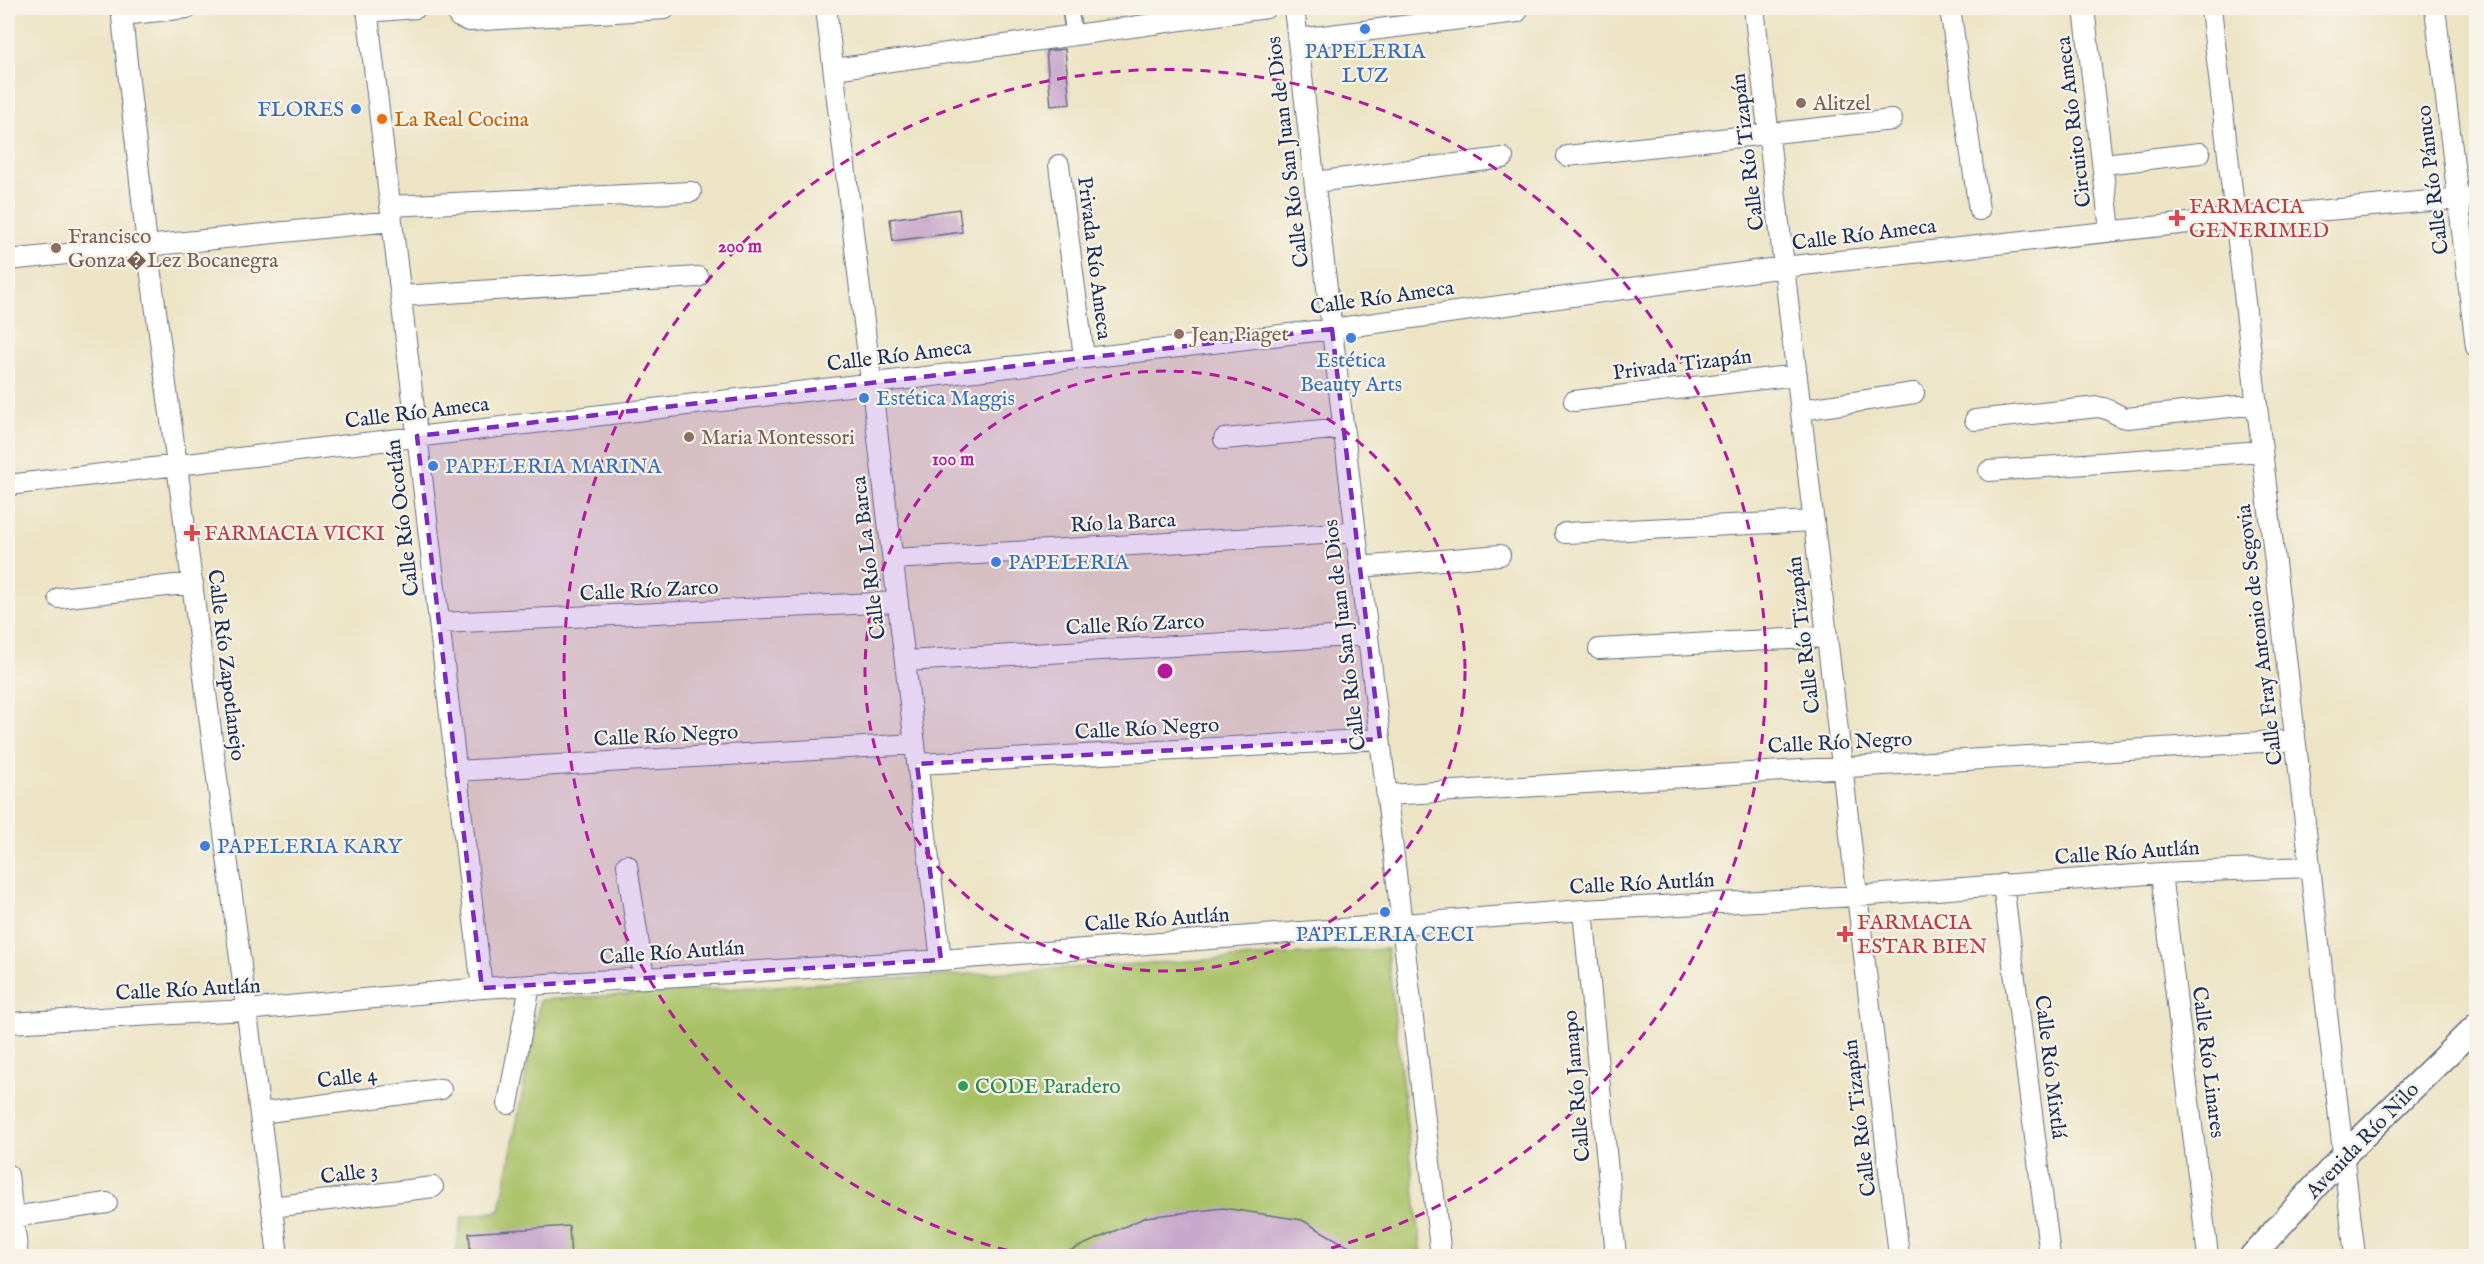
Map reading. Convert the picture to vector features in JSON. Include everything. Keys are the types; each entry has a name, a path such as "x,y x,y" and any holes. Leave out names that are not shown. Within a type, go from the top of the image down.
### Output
{"street":[{"path":"122,11 187,8"},
{"path":"367,10 416,8"},
{"path":"456,8 459,17 469,21 665,9"},
{"name":"Calle Río La Barca","path":"826,8 940,960"},
{"path":"1070,8 1074,35"},
{"path":"834,69 1266,8"},
{"name":"Calle Río San Juan de Dios","path":"1294,8 1441,1257"},
{"name":"Calle Río Tizapán","path":"1754,8 1899,1257"},
{"path":"1950,8 1979,210"},
{"name":"Circuito Río Ameca","path":"2084,8 2110,230"},
{"name":"Calle Fray Antonio de Segovia","path":"2211,8 2355,1257"},
{"name":"Calle Río Pánuco","path":"2435,8 2468,198 2476,347"},
{"name":"Calle Río Ocotlán","path":"367,10 482,988"},
{"name":"Calle Río Zapotlanejo","path":"122,11 147,245 193,583 278,1257"},
{"path":"1298,39 1517,12"},
{"path":"1566,156 1892,120"},
{"path":"2104,164 2200,153"},
{"path":"1315,182 1503,158"},
{"name":"Privada Río Ameca","path":"1059,165 1084,357"},
{"path":"8,260 391,214 692,192"},
{"name":"Calle Río Ameca","path":"8,484 1332,329 1784,267 2110,230 2468,198"},
{"path":"401,296 698,277"},
{"name":"Privada Tizapán","path":"1574,401 1797,375"},
{"path":"1801,410 1914,393"},
{"path":"1975,420 2098,407 2110,409 2117,416 2127,418 2257,404"},
{"path":"1224,439 1344,428"},
{"path":"1989,471 2262,451"},
{"path":"1565,533 1814,521"},
{"name":"Río la Barca","path":"893,559 1356,532"},
{"path":"1360,567 1500,555"},
{"path":"59,598 193,583"},
{"name":"Calle Río Zarco","path":"439,623 898,602"},
{"name":"Calle Río Zarco","path":"905,661 1368,635"},
{"path":"1599,649 1827,637"},
{"name":"Calle Río Negro","path":"456,771 1380,740"},
{"name":"Calle Río Negro","path":"1387,795 2295,740"},
{"path":"627,865 644,978"},
{"name":"Calle Río Autlán","path":"8,1023 246,1010 482,988 940,960 1583,910 1857,896 2161,873 2310,867"},
{"name":"Calle Río Linares","path":"2161,873 2208,1257"},
{"name":"Calle Río Mixtlá","path":"2003,884 2050,1257"},
{"name":"Calle Río Jamapo","path":"1583,910 1616,1257"},
{"path":"508,1104 530,985"},
{"name":"Avenida Río Nilo","path":"2252,1257 2343,1156 2476,1026"},
{"name":"Calle 4","path":"260,1113 441,1089"},
{"path":"8,1175 18,1257"},
{"name":"Calle 3","path":"272,1207 433,1187"},
{"path":"13,1217 107,1203"}],"highlighted area":[{"path":"1332,329 1380,739 917,764 941,960 482,988 417,436"}],"green space":[{"name":"CODE Paradero","path":"1387,949 1422,1256 455,1256 462,1217 500,1211 540,1000"}],"building":[{"path":"1065,49 1070,104 1051,106 1046,51"},
{"path":"959,209 962,232 893,241 890,219"},
{"path":"1223,1208 1302,1220 1367,1257 1056,1257 1146,1217"},
{"path":"569,1226 571,1257 471,1257 469,1233"}],"place":[{"name":"PAPELERIA LUZ","path":"1365,29"},
{"name":"Alitzel","path":"1801,103"},
{"name":"FLORES","path":"356,109"},
{"name":"La Real Cocina","path":"382,119"},
{"name":"FARMACIA GENERIMED","path":"2177,218"},
{"name":"Francisco Gonza�Lez Bocanegra","path":"56,248"},
{"name":"Jean Piaget","path":"1179,334"},
{"name":"Estética Beauty Arts","path":"1351,338"},
{"name":"Estética Maggis","path":"864,398"},
{"name":"Maria Montessori","path":"689,437"},
{"name":"PAPELERIA MARINA","path":"433,466"},
{"name":"FARMACIA VICKI","path":"192,533"},
{"name":"PAPELERIA","path":"996,562"},
{"name":"PAPELERIA KARY","path":"205,846"},
{"name":"PAPELERIA CECI","path":"1385,912"},
{"name":"FARMACIA ESTAR BIEN","path":"1845,934"},
{"name":"CODE Paradero","path":"963,1086"}]}
